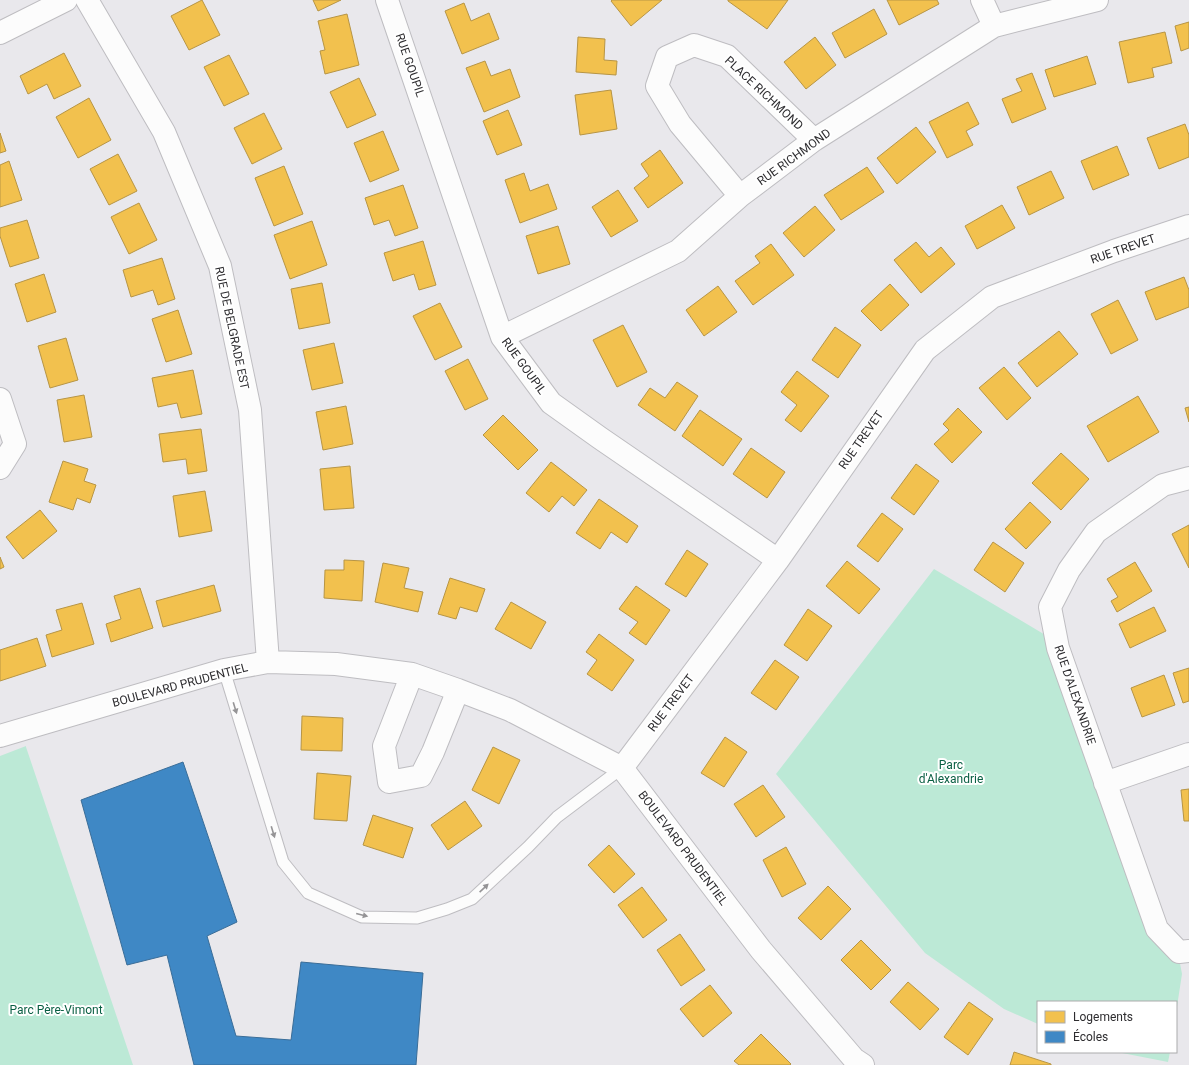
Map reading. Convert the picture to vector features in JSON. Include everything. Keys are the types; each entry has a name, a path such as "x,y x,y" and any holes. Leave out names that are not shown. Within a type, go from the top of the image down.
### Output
{"street":[{"path":"0,33 66,0"},
{"name":"RUE DE BELGRADE EST","path":"87,0 164,132 220,266 250,410 268,662"},
{"name":"RUE GOUPIL","path":"388,0 502,337 551,403 778,560"},
{"path":"982,0 994,26"},
{"name":"RUE RICHMOND","path":"502,337 678,251 740,196 814,140 994,26 1097,0"},
{"name":"PLACE RICHMOND","path":"740,196 680,124 657,86 667,57 694,45 727,56 814,140"},
{"name":"RUE TREVET","path":"622,768 778,560 924,350 992,297 1114,251 1189,226"},
{"path":"0,399 14,444 0,468"},
{"name":"RUE D'ALEXANDRIE","path":"1189,478 1163,485 1096,532 1069,570 1050,607 1058,648 1157,930 1180,952 1189,951"},
{"name":"BOULEVARD PRUDENTIEL","path":"0,736 224,670 268,662 336,664 412,674 458,690 510,710 622,768 761,950 855,1063"},
{"path":"412,674 384,746 389,782 421,776 433,752 458,690"},
{"path":"1105,783 1189,754"}],"lane":[{"path":"224,670 283,862 308,893 362,917 417,918 447,910 472,899 528,847 557,817 622,768"}],"green space":[{"name":"Parc d'Alexandrie","path":"934,569 1047,636 1179,958 1182,974 1177,1006 1177,1001 1037,1001 1037,1024 1004,1009 925,953 776,774"},
{"name":"Parc Père-Vimont","path":"26,746 133,1065 0,1065 0,756"},
{"path":"1122,1053 1170,1053 1168,1062"}],"building: Logements":[{"path":"202,0 220,35 189,50 171,16"},
{"path":"313,0 341,0 318,11"},
{"path":"662,0 631,26 611,1"},
{"path":"728,0 788,0 767,29"},
{"path":"887,0 937,0 939,4 899,25"},
{"path":"464,3 471,21 489,13 499,39 462,54 445,11"},
{"path":"874,9 887,34 845,58 832,33"},
{"path":"347,14 359,65 325,74 320,51 325,50 318,21"},
{"path":"1189,22 1189,48 1181,51 1175,26"},
{"path":"1165,32 1172,63 1152,68 1154,77 1128,83 1119,42"},
{"path":"578,37 605,39 604,60 617,61 616,75 576,72"},
{"path":"815,37 836,65 806,89 784,62"},
{"path":"64,53 81,86 54,99 47,84 28,94 20,76"},
{"path":"229,55 249,94 224,106 204,67"},
{"path":"1087,56 1096,84 1054,97 1045,70"},
{"path":"485,61 491,76 510,69 520,97 484,112 466,68"},
{"path":"1032,73 1046,109 1012,123 1002,99 1022,91 1016,79"},
{"path":"359,78 376,115 347,128 330,92"},
{"path":"611,90 617,129 580,135 575,95"},
{"path":"89,98 111,140 78,158 56,117"},
{"path":"968,102 979,124 966,131 973,145 947,158 929,122"},
{"path":"508,110 522,145 497,155 483,121"},
{"path":"264,113 282,149 252,164 234,128"},
{"path":"1185,124 1189,135 1189,157 1159,169 1147,138"},
{"path":"916,127 936,152 897,184 877,158"},
{"path":"383,131 399,170 370,182 354,143"},
{"path":"0,133 6,151 0,153"},
{"path":"1117,146 1129,175 1093,190 1081,161"},
{"path":"660,150 683,183 648,208 634,188 649,176 641,164"},
{"path":"118,154 137,191 109,205 90,169"},
{"path":"9,161 22,200 0,207 0,165"},
{"path":"284,166 303,214 274,226 255,178"},
{"path":"867,167 884,192 841,220 824,195"},
{"path":"1051,171 1064,198 1029,215 1017,187"},
{"path":"524,173 530,191 548,184 557,209 520,223 505,180"},
{"path":"403,185 418,228 395,236 389,220 374,225 365,198"},
{"path":"618,190 638,221 611,237 592,207"},
{"path":"139,203 157,240 129,254 111,217"},
{"path":"1002,205 1015,228 977,249 965,226"},
{"path":"815,206 835,230 804,257 783,233"},
{"path":"27,220 39,258 10,267 0,236 0,228"},
{"path":"312,221 327,265 290,279 274,235"},
{"path":"558,226 570,264 538,274 526,236"},
{"path":"423,241 436,285 419,290 414,274 393,281 384,253"},
{"path":"916,242 929,257 941,247 955,264 921,293 894,260"},
{"path":"771,244 794,275 753,305 735,281 760,263 755,256"},
{"path":"162,258 175,299 158,305 153,290 131,297 123,270"},
{"path":"44,274 56,312 27,322 15,284"},
{"path":"1184,277 1189,290 1189,307 1156,320 1145,292"},
{"path":"322,283 330,323 299,329 291,289"},
{"path":"890,284 909,305 881,331 861,311"},
{"path":"718,286 737,312 704,336 686,310"},
{"path":"1118,300 1138,340 1111,354 1091,314"},
{"path":"440,303 462,347 435,360 413,316"},
{"path":"178,310 192,354 166,362 152,319"},
{"path":"623,325 647,372 617,387 593,340"},
{"path":"835,327 861,345 838,378 812,360"},
{"path":"1059,331 1078,354 1037,387 1018,363"},
{"path":"66,338 78,380 50,388 38,346"},
{"path":"334,343 343,383 312,390 303,350"},
{"path":"468,359 488,399 465,410 445,371"},
{"path":"1004,367 1031,398 1007,420 979,388"},
{"path":"193,370 202,414 181,418 177,403 158,407 152,378"},
{"path":"797,371 829,396 801,432 785,420 797,405 781,392"},
{"path":"677,382 698,396 675,431 638,405 650,388 665,398"},
{"path":"84,395 92,437 64,442 57,400"},
{"path":"1138,396 1159,432 1108,462 1087,426"},
{"path":"346,406 353,444 323,450 316,412"},
{"path":"1189,407 1189,422 1185,408"},
{"path":"958,408 982,432 952,463 934,444 949,430 943,424"},
{"path":"700,410 742,439 723,466 682,436"},
{"path":"503,415 538,450 518,470 483,435"},
{"path":"201,429 207,471 188,474 186,459 163,462 159,434"},
{"path":"751,448 785,472 767,498 733,474"},
{"path":"1061,453 1089,479 1061,510 1032,483"},
{"path":"63,461 88,469 84,481 96,485 90,503 77,498 73,510 49,502"},
{"path":"551,462 587,490 574,506 562,496 549,512 526,493"},
{"path":"916,464 939,481 914,515 891,498"},
{"path":"350,466 354,508 324,510 320,469"},
{"path":"205,491 212,531 179,537 173,496"},
{"path":"599,499 638,526 627,543 611,532 600,549 576,533"},
{"path":"1030,502 1051,522 1026,549 1005,529"},
{"path":"40,510 57,531 23,559 6,537"},
{"path":"882,513 903,529 878,562 857,546"},
{"path":"1189,525 1189,568 1172,534"},
{"path":"993,542 1024,563 1005,592 974,570"},
{"path":"687,550 708,564 686,597 665,584"},
{"path":"0,557 4,567 0,569"},
{"path":"344,560 364,561 362,601 324,598 325,570 344,570"},
{"path":"847,561 880,589 859,614 826,586"},
{"path":"1135,562 1152,591 1117,612 1111,601 1118,597 1107,579"},
{"path":"383,563 409,568 404,588 423,592 418,612 375,602"},
{"path":"450,578 485,589 477,612 460,607 456,619 438,614"},
{"path":"214,585 221,611 163,627 156,601"},
{"path":"636,586 670,610 646,645 629,633 638,622 619,609"},
{"path":"140,588 153,628 111,642 106,624 121,619 114,596"},
{"path":"511,602 546,622 531,649 495,629"},
{"path":"82,603 94,644 52,657 46,635 62,630 56,610"},
{"path":"1154,607 1166,631 1130,648 1119,624"},
{"path":"808,609 832,626 807,661 784,645"},
{"path":"599,634 634,660 612,691 587,674 597,660 586,652"},
{"path":"37,638 46,666 0,681 0,650"},
{"path":"775,660 799,677 776,710 751,693"},
{"path":"1189,668 1189,701 1183,703 1173,673"},
{"path":"1164,675 1175,705 1142,717 1131,688"},
{"path":"302,716 343,718 342,751 301,750"},
{"path":"725,737 747,752 724,787 701,773"},
{"path":"493,747 520,760 499,804 472,790"},
{"path":"317,773 351,776 347,821 314,819"},
{"path":"763,785 785,817 756,837 734,804"},
{"path":"1189,789 1189,821 1184,821 1181,790"},
{"path":"465,801 482,826 448,850 431,825"},
{"path":"373,815 413,828 403,858 363,845"},
{"path":"609,845 635,874 614,893 588,865"},
{"path":"786,847 806,884 782,897 763,860"},
{"path":"828,886 851,909 821,940 798,918"},
{"path":"642,887 667,920 643,938 618,905"},
{"path":"680,934 705,970 681,986 657,950"},
{"path":"861,940 891,970 871,990 841,960"},
{"path":"908,982 939,1009 920,1030 890,1002"},
{"path":"710,985 732,1013 703,1037 680,1009"},
{"path":"969,1002 993,1019 968,1055 944,1037"},
{"path":"761,1034 791,1064 790,1065 739,1065 734,1061"},
{"path":"1014,1052 1051,1064 1051,1065 1010,1065"}],"building: Écoles":[{"path":"183,762 237,922 207,936 236,1036 291,1040 301,962 423,973 416,1065 194,1065 167,955 127,965 81,800"}]}
